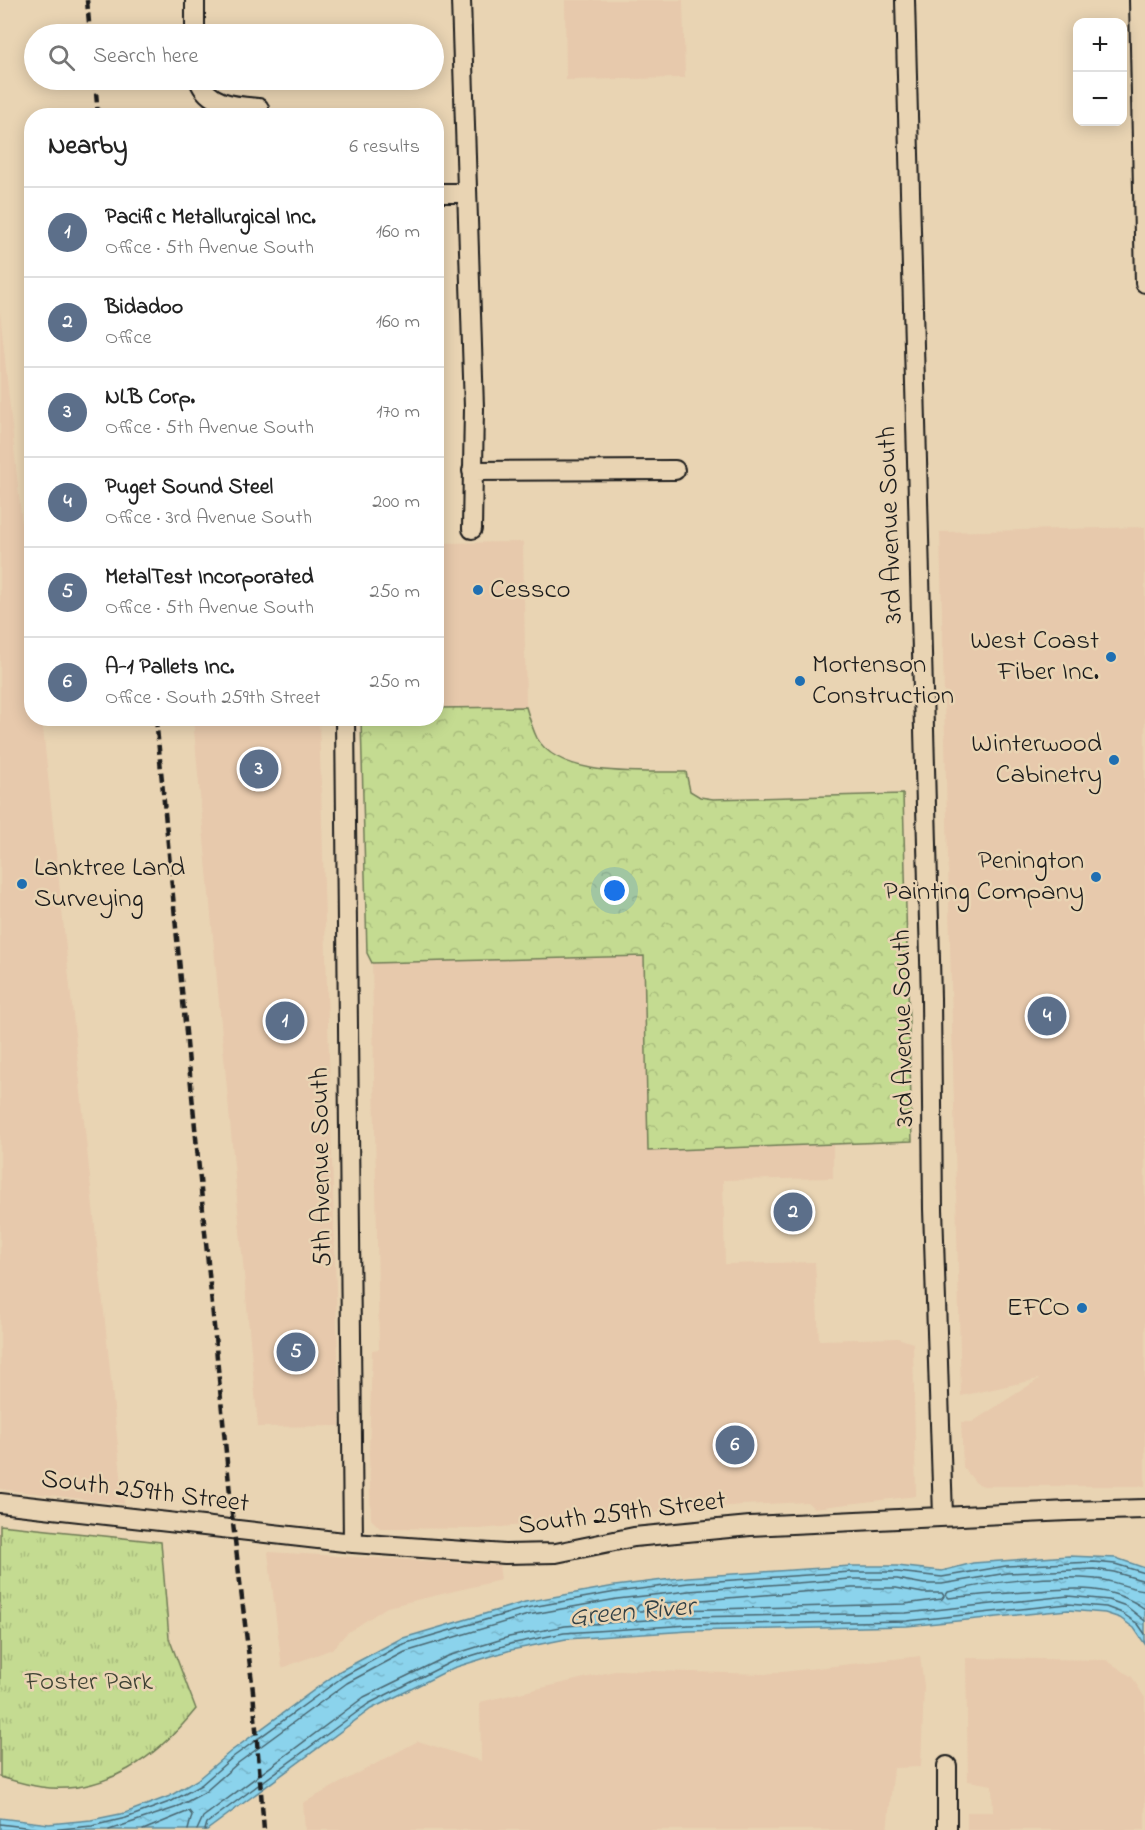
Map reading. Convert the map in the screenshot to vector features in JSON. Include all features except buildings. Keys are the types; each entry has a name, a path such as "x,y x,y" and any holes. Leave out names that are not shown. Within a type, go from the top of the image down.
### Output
{"street":[{"path":"195,0 195,24"},
{"path":"461,0 474,408 472,529"},
{"name":"3rd Avenue South","path":"905,0 931,998 933,1209 944,1516"},
{"path":"1139,0 1145,283"},
{"path":"204,90 217,101 259,108"},
{"path":"444,193 467,193"},
{"path":"472,471 675,470"},
{"name":"5th Avenue South","path":"345,726 353,1543"},
{"name":"South 259th Street","path":"0,1503 353,1543 505,1554 556,1553 634,1537 750,1526 1145,1509"},
{"path":"947,1766 947,1830"}],"shaded area":[{"path":"565,0 683,0 685,78 566,80"},
{"path":"0,311 24,545 24,726 43,726 124,1504 0,1489"},
{"path":"1145,527 1145,1486 984,1486 976,1483 963,1467 961,1422 972,1422 1039,1379 961,1396 940,532"},
{"path":"523,542 526,707 444,708 444,543"},
{"path":"194,726 319,726 340,1426 258,1427"},
{"path":"644,956 648,1150 833,1145 833,1178 723,1180 725,1264 815,1262 819,1340 898,1338 913,1343 916,1496 814,1508 807,1502 742,1505 480,1529 380,1528 371,1519 369,1454 372,1350 379,1349 372,963"},
{"path":"268,1552 499,1565 501,1580 387,1607 347,1633 332,1649 282,1668"},
{"path":"920,1656 924,1686 921,1767 894,1768 887,1830 305,1830 303,1803 418,1741 481,1761 480,1702 619,1670 765,1674"},
{"path":"966,1658 1106,1660 1132,1677 1145,1698 1145,1830 967,1830 967,1812 993,1812 992,1785 968,1781"}],"green space":[{"path":"526,707 537,738 548,751 564,760 583,767 605,770 686,772 690,791 700,797 713,799 903,794 912,1141 648,1151 644,956 372,963 367,953 361,726 444,726 444,708"},
{"name":"Foster Park","path":"0,1525 161,1542 169,1638 196,1709 165,1742 147,1757 108,1779 64,1788 41,1787 0,1777"}],"water":[{"name":"Green River","path":"1069,1556 1116,1558 1145,1568 1145,1644 1134,1628 1120,1618 1105,1613 1068,1610 907,1626 689,1631 566,1639 511,1650 453,1668 371,1709 207,1830 0,1830 0,1818 49,1824 91,1820 125,1813 170,1796 197,1780 230,1752 340,1671 400,1639 525,1602 615,1586 688,1577 851,1566 897,1566 942,1571 973,1563"}],"railway":[{"path":"87,0 89,24"},
{"path":"96,90 97,108"},
{"path":"157,726 232,1515 253,1691 264,1830"}],"place":[{"name":"Cessco","path":"478,590"},
{"name":"West Coast Fiber Inc.","path":"1111,657"},
{"name":"Mortenson Construction","path":"800,681"},
{"name":"Winterwood Cabinetry","path":"1114,760"},
{"name":"NLB Corp.","path":"259,769"},
{"name":"Penington Painting Company","path":"1096,877"},
{"name":"Lanktree Land Surveying","path":"22,884"},
{"name":"Puget Sound Steel","path":"1047,1016"},
{"name":"Pacific Metallurgical Inc.","path":"285,1021"},
{"name":"Bidadoo","path":"793,1212"},
{"name":"EFCO","path":"1082,1308"},
{"name":"MetalTest Incorporated","path":"296,1352"},
{"name":"A-1 Pallets Inc.","path":"735,1445"}]}
